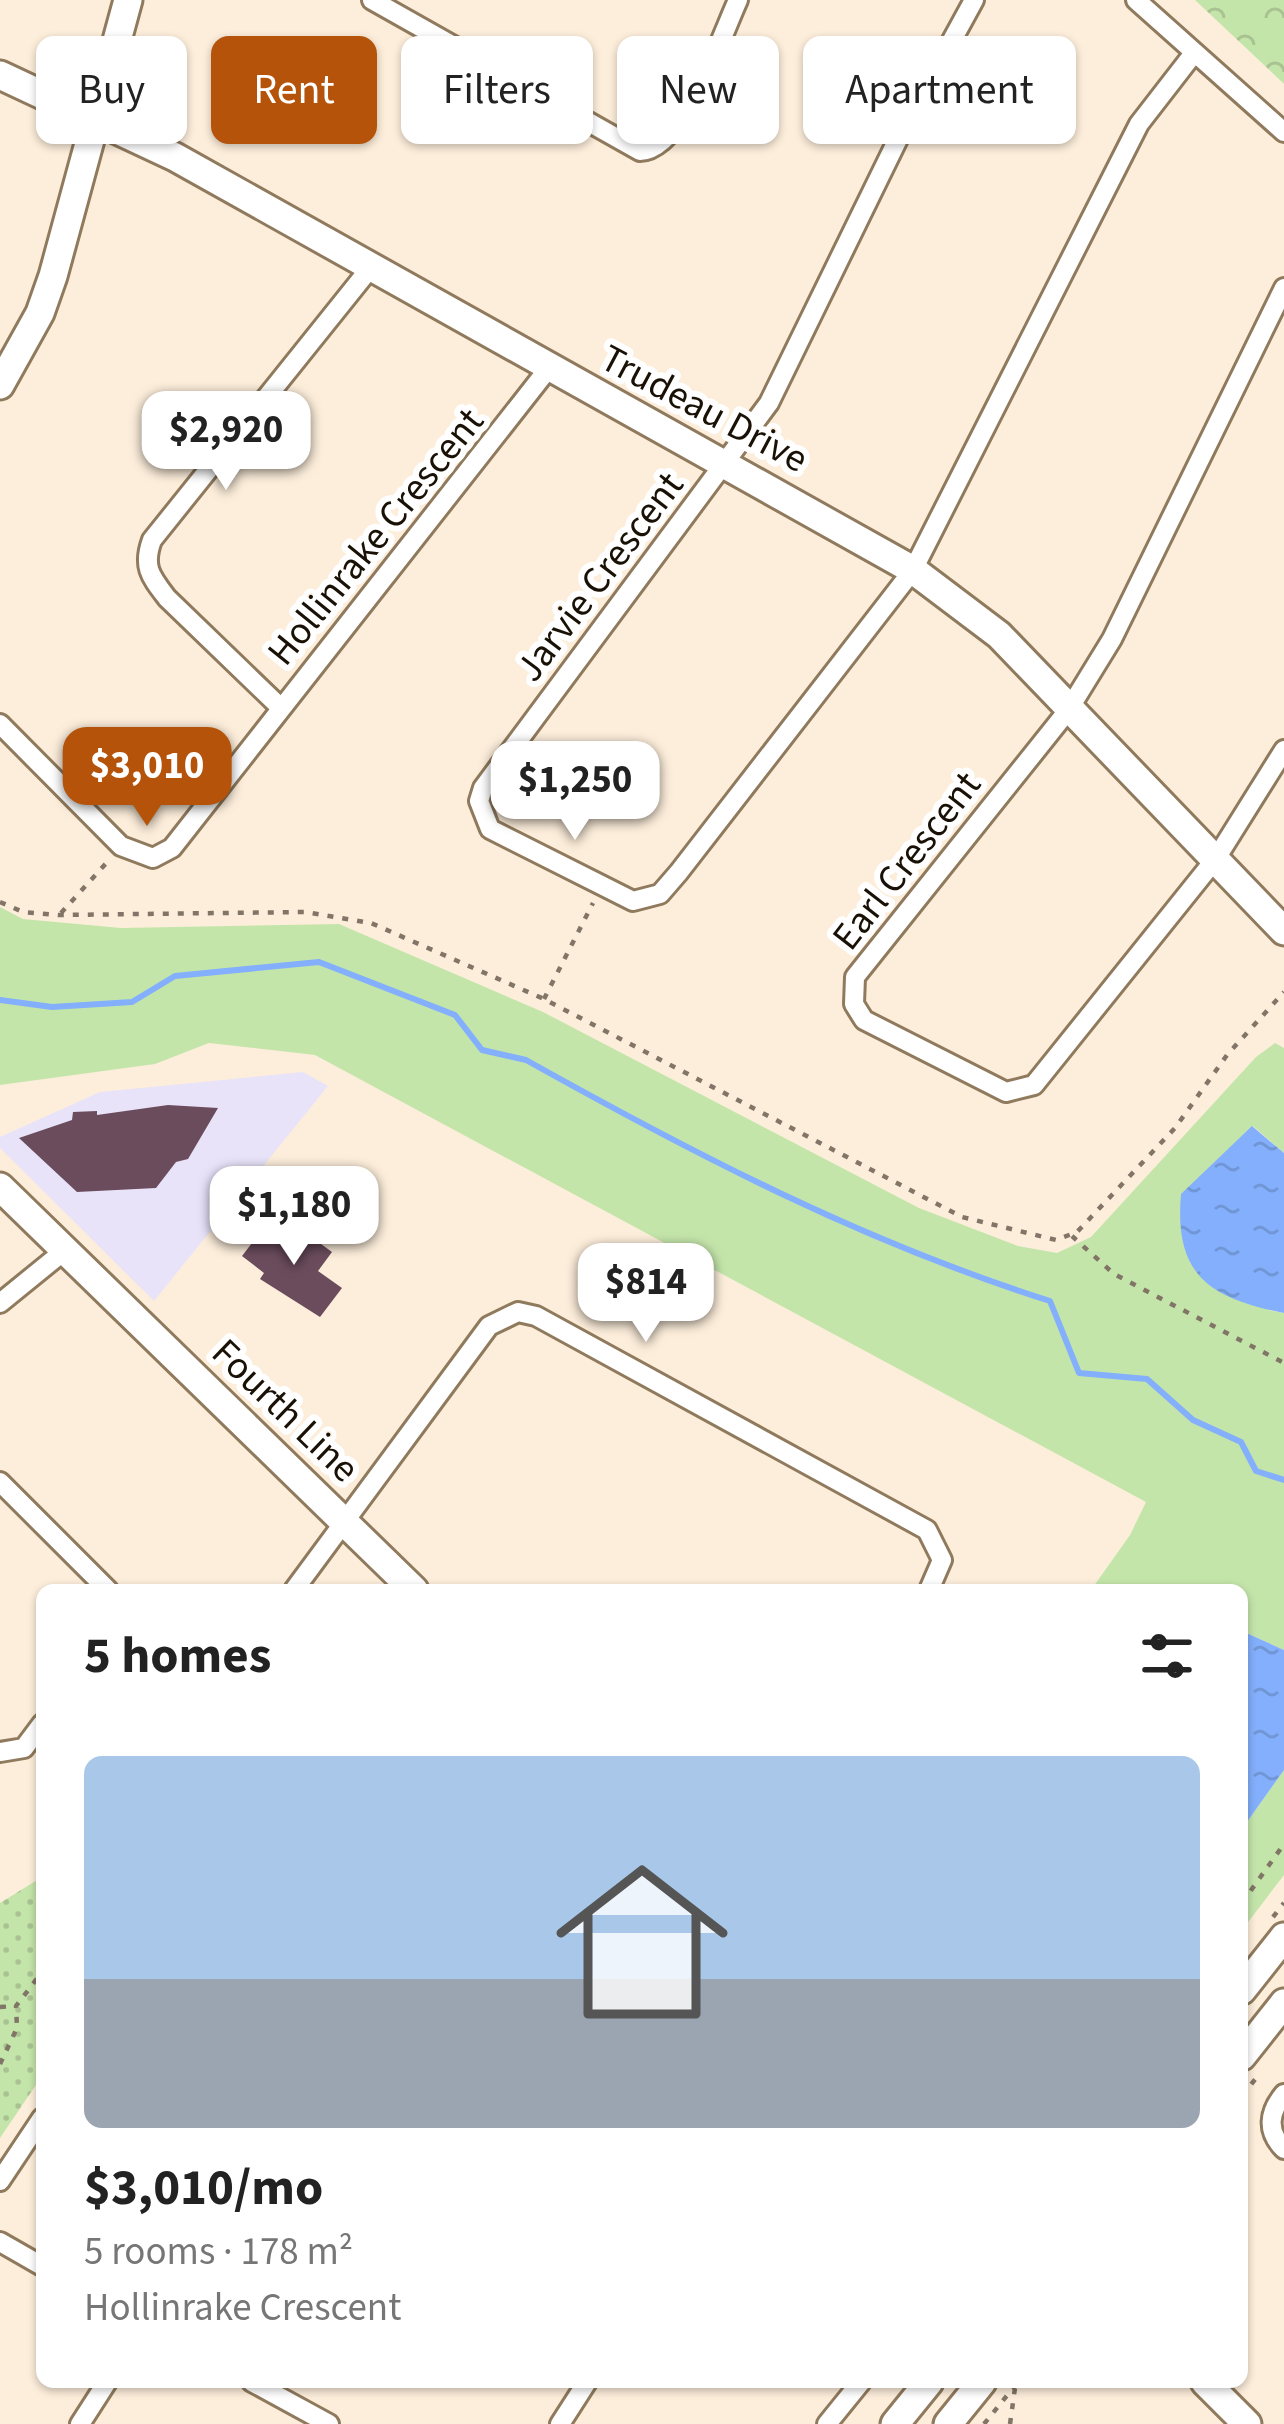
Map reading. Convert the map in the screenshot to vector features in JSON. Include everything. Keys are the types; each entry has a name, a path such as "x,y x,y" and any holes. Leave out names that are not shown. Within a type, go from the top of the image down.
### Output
{"street":[{"path":"119,36 128,0"},
{"path":"372,0 640,151 652,151 674,134 738,0"},
{"path":"725,466 769,403 898,139 974,0"},
{"path":"1136,0 1284,132"},
{"name":"Jarvie Crescent","path":"725,466 483,788 479,801 490,829 634,901 660,894 913,570 1139,124 1194,52"},
{"name":"Trudeau Drive","path":"0,75 36,93"},
{"path":"0,385 40,313 91,144"},
{"name":"Trudeau Drive","path":"146,144 913,570 998,635 1217,856 1284,931"},
{"path":"281,708 167,598 152,578 146,557 152,541 371,267"},
{"path":"1069,709 1112,639 1284,288"},
{"name":"Hollinrake Crescent","path":"122,846 153,858 172,848 548,369"},
{"name":"Earl Crescent","path":"1069,709 855,977 854,1004 864,1020 983,1082 1006,1092 1023,1091 1034,1085 1217,856"},
{"path":"0,724 122,846"},
{"path":"1217,856 1284,750"},
{"name":"Fourth Line","path":"0,1186 408,1584"},
{"path":"0,1303 64,1251"},
{"path":"298,1584 489,1326 518,1312 536,1316 927,1530 942,1560 932,1584"},
{"path":"0,1482 102,1584"},
{"path":"0,1752 24,1748 36,1732"},
{"path":"1248,1982 1284,1937"},
{"path":"1248,2048 1284,2003"},
{"path":"1284,2094 1273,2107 1271,2127 1284,2149"},
{"path":"0,2181 36,2127"},
{"path":"0,2242 36,2263"},
{"path":"80,2424 103,2388"},
{"path":"263,2388 329,2424"},
{"path":"560,2424 582,2388"},
{"path":"827,2424 856,2388"},
{"path":"895,2424 924,2388"},
{"path":"948,2424 977,2388"},
{"path":"1211,2388 1247,2424"}],"path":[{"path":"58,915 122,846"},
{"path":"544,999 602,886"},
{"path":"0,902 22,912 58,915 305,912 371,923 544,999 962,1217 1056,1240 1072,1236 1175,1128 1227,1055 1284,992"},
{"path":"1072,1236 1114,1274 1284,1363"},
{"path":"1248,1895 1284,1844"},
{"path":"0,2064 17,2029 16,2006 36,1980"},
{"path":"0,2007 16,2006"},
{"path":"984,2424 1014,2388"},
{"path":"1010,2424 1016,2388"}],"shaded area":[{"path":"303,1072 328,1086 154,1301 0,1148 0,1137 100,1092"}],"green space":[{"path":"1195,0 1284,0 1284,84 1282,82"},
{"path":"0,907 23,919 121,928 339,924 543,1012 919,1208 1018,1246 1057,1253 1091,1237 1256,1057 1275,1043 1284,1048 1284,1153 1253,1126 1268,1310 1284,1313 1284,1650 1248,1634 1248,1584 1095,1584 1130,1535 1146,1502 315,1055 209,1043 155,1064 0,1085"},
{"path":"1284,1770 1284,1875 1248,1922 1248,1821"},
{"path":"36,1881 36,2085 0,2138 0,1903"}],"water":[{"path":"1252,1126 1284,1153 1284,1313 1216,1290 1190,1263 1183,1244 1181,1194"},
{"path":"1248,1634 1284,1650 1284,1770 1248,1821"}],"building":[{"path":"168,1105 218,1108 188,1159 176,1162 156,1188 77,1192 19,1138 72,1120 73,1112 97,1111 97,1115"},
{"path":"265,1226 288,1243 299,1228 332,1252 318,1271 342,1288 320,1317 260,1279 264,1273 242,1256"}],"waterway":[{"path":"0,1000 52,1007 132,1002 175,976 319,962 455,1015 482,1050 526,1060 782,1194 914,1252 1050,1301 1079,1373 1147,1379 1193,1420 1241,1442 1256,1471 1284,1480"}]}
